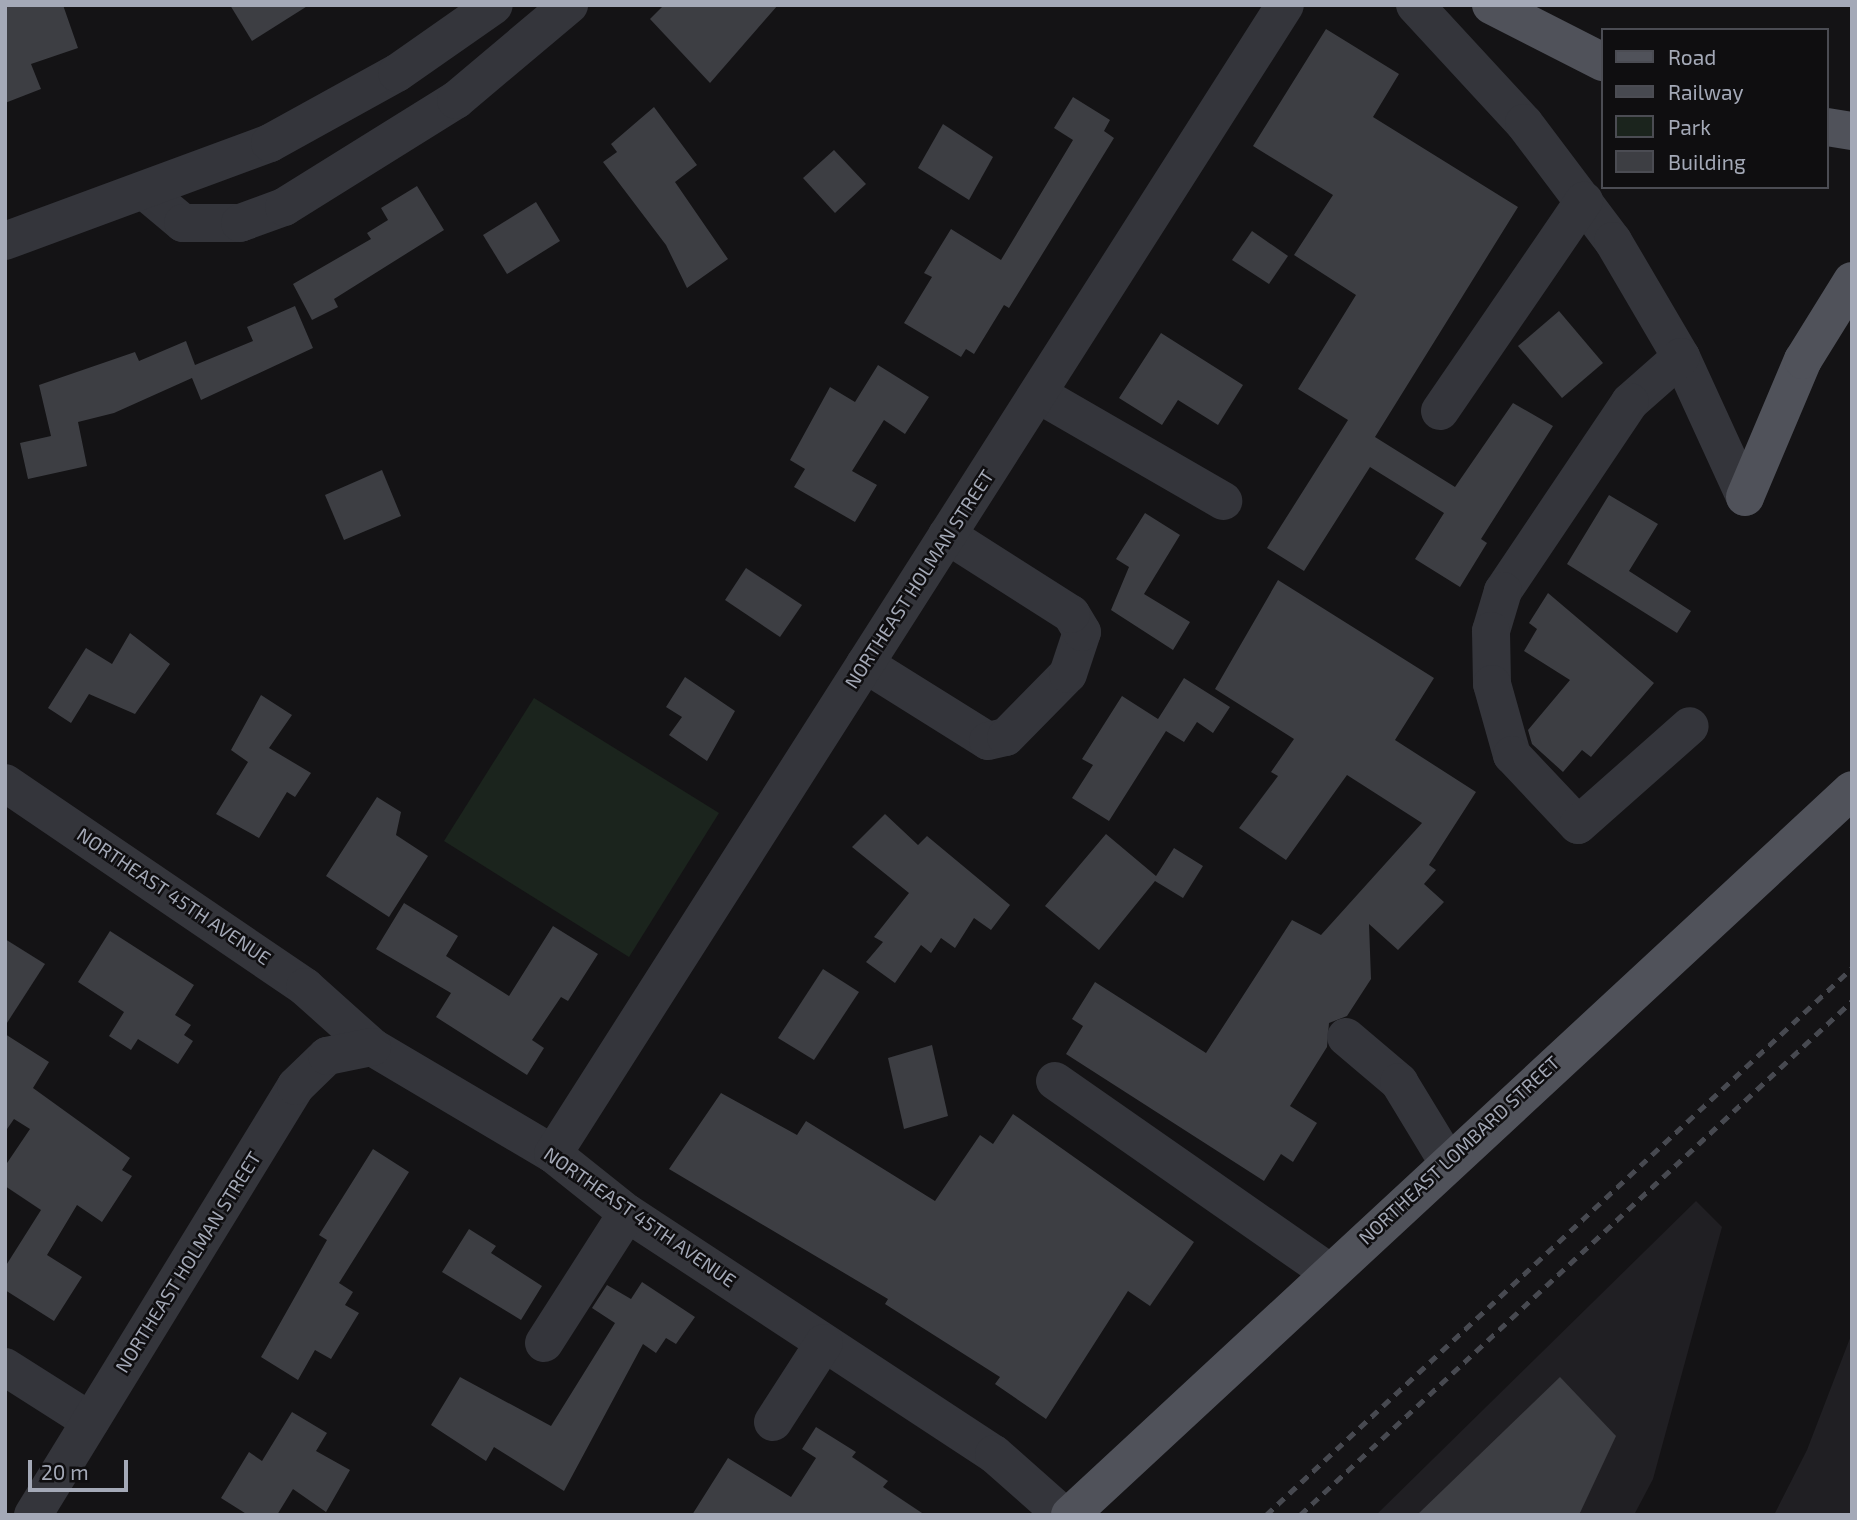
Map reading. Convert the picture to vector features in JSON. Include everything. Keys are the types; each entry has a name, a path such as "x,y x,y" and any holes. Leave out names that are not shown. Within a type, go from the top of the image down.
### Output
{"main road":[{"path":"1491,5 1602,61"},
{"path":"1829,127 1852,131"},
{"path":"1745,497 1803,360 1852,281"},
{"name":"NORTHEAST LOMBARD STREET","path":"1070,1515 1327,1271 1852,790"}],"street":[{"path":"5,241 147,193 339,107 495,5"},
{"path":"147,193 183,223 240,223 284,207 456,100 569,5"},
{"name":"NORTHEAST HOLMAN STREET","path":"553,1154 1285,5"},
{"path":"1415,5 1524,123 1584,201 1681,357 1745,497"},
{"path":"1440,411 1584,201"},
{"path":"1681,357 1630,402 1503,592 1491,631 1492,684 1512,755 1578,825 1690,726"},
{"path":"1038,394 1223,501"},
{"path":"865,664 988,741 1006,737 1068,674 1082,632 1072,614 947,535"},
{"name":"NORTHEAST 45TH AVENUE","path":"5,783 294,979 372,1047 553,1154 627,1213 994,1454 1063,1515"},
{"path":"1346,1037 1399,1082 1447,1161"},
{"name":"NORTHEAST HOLMAN STREET","path":"33,1515 296,1086 327,1056 372,1047"},
{"path":"1055,1081 1327,1271"},
{"path":"544,1343 627,1213"},
{"path":"774,1422 824,1343"},
{"path":"5,1367 90,1421"}],"shaded area":[{"path":"1696,1201 1722,1227 1653,1479 1634,1515 1376,1515"},
{"path":"1852,1333 1852,1515 1774,1515 1807,1450"}],"green space":[{"path":"534,698 719,813 629,957 444,841"}],"building":[{"path":"5,5 63,5 78,48 31,64 41,89 5,103"},
{"path":"230,5 309,5 252,41"},
{"path":"664,5 778,5 710,83 650,19"},
{"path":"1326,29 1399,74 1373,117 1518,207 1375,437 1455,487 1513,403 1553,426 1481,539 1487,543 1460,587 1415,559 1444,513 1370,467 1304,571 1267,548 1348,420 1298,389 1356,295 1294,255 1333,195 1253,146"},
{"path":"1073,97 1110,120 1104,131 1114,138 1009,308 1004,305 974,354 966,349 961,357 904,323 932,277 924,273 951,229 1001,260 1073,140 1054,128"},
{"path":"654,107 697,165 675,182 728,259 687,288 666,245 603,162 617,152 611,144"},
{"path":"943,124 993,157 969,200 918,168"},
{"path":"834,150 866,184 835,213 803,178"},
{"path":"417,186 444,230 334,299 338,307 312,320 293,284 371,239 367,233 388,220 381,208"},
{"path":"536,202 560,241 507,274 483,235"},
{"path":"1252,231 1288,256 1269,284 1232,260"},
{"path":"295,306 313,348 201,400 192,378 114,413 78,422 87,466 28,479 20,443 51,436 39,385 135,352 139,361 186,341 195,365 253,341 247,327"},
{"path":"1559,311 1603,363 1562,398 1518,346"},
{"path":"1161,333 1243,385 1218,425 1178,400 1162,425 1119,398"},
{"path":"878,365 929,397 905,434 884,420 852,471 877,485 855,522 794,487 805,469 790,460 830,387 855,402"},
{"path":"382,470 401,516 344,540 325,495"},
{"path":"1609,495 1658,524 1629,571 1691,611 1677,633 1567,564"},
{"path":"1145,513 1180,535 1144,594 1190,622 1173,650 1111,610 1129,567 1116,559"},
{"path":"746,568 802,605 780,637 725,600"},
{"path":"1278,580 1434,678 1395,740 1476,792 1429,865 1436,870 1424,884 1444,902 1398,950 1369,924 1371,979 1347,1016 1329,1023 1327,1047 1290,1106 1317,1123 1293,1162 1281,1154 1264,1181 1066,1054 1083,1026 1072,1019 1095,982 1206,1053 1292,920 1321,935 1422,823 1347,775 1286,860 1239,828 1278,776 1271,772 1294,739 1215,689"},
{"path":"1548,593 1654,683 1591,757 1582,750 1563,772 1532,744 1528,730 1570,680 1524,651 1537,629 1529,623"},
{"path":"130,633 170,664 135,714 89,694 71,723 48,708 86,648 112,664"},
{"path":"685,677 735,711 707,761 669,735 682,717 666,707"},
{"path":"1184,678 1230,707 1213,733 1197,722 1184,742 1166,731 1109,821 1072,798 1093,765 1082,759 1122,696 1158,719"},
{"path":"261,695 292,715 269,748 311,773 295,797 287,792 259,838 216,814 248,762 231,750"},
{"path":"377,797 401,812 396,835 428,856 389,917 326,876"},
{"path":"885,814 918,845 927,836 1010,905 991,930 974,918 955,948 941,938 931,953 921,945 895,983 866,962 883,942 874,937 909,893 852,847"},
{"path":"1106,834 1156,876 1174,848 1203,866 1183,898 1155,881 1099,950 1045,906"},
{"path":"404,903 458,936 446,956 509,996 553,926 598,954 568,1001 561,997 532,1040 544,1048 527,1075 436,1017 451,993 376,949"},
{"path":"110,931 194,985 175,1015 191,1025 184,1035 193,1041 178,1064 138,1039 131,1050 109,1036 124,1012 78,982"},
{"path":"5,939 45,964 5,1026"},
{"path":"823,969 859,992 814,1060 778,1038"},
{"path":"5,1034 49,1062 33,1088 130,1158 122,1170 132,1176 102,1222 77,1205 47,1255 82,1277 54,1321 5,1290 5,1267 41,1210 5,1186 5,1166 30,1129 14,1119 5,1132"},
{"path":"932,1045 948,1116 904,1129 888,1058"},
{"path":"721,1093 797,1135 806,1121 935,1201 980,1135 993,1144 1013,1114 1194,1242 1150,1306 1128,1291 1046,1419 995,1384 1000,1377 885,1304 888,1299 669,1169"},
{"path":"373,1149 409,1172 339,1283 353,1292 345,1305 359,1313 331,1359 315,1350 298,1380 261,1357 327,1240 319,1235"},
{"path":"469,1229 496,1246 491,1253 542,1286 521,1320 442,1272"},
{"path":"642,1282 695,1317 676,1344 666,1338 656,1353 643,1344 564,1491 494,1447 486,1461 431,1425 460,1377 551,1426 615,1323 592,1308 607,1285 631,1299"},
{"path":"1560,1377 1616,1436 1579,1515 1417,1515"},
{"path":"292,1412 327,1433 316,1451 350,1470 326,1512 293,1489 277,1515 248,1515 221,1498 249,1452 262,1461"},
{"path":"816,1427 856,1452 852,1457 888,1481 883,1487 925,1515 692,1515 728,1458 791,1497 816,1458 802,1449"}],"railway":[{"path":"1266,1515 1852,968"},
{"path":"1300,1515 1852,1001"}]}
